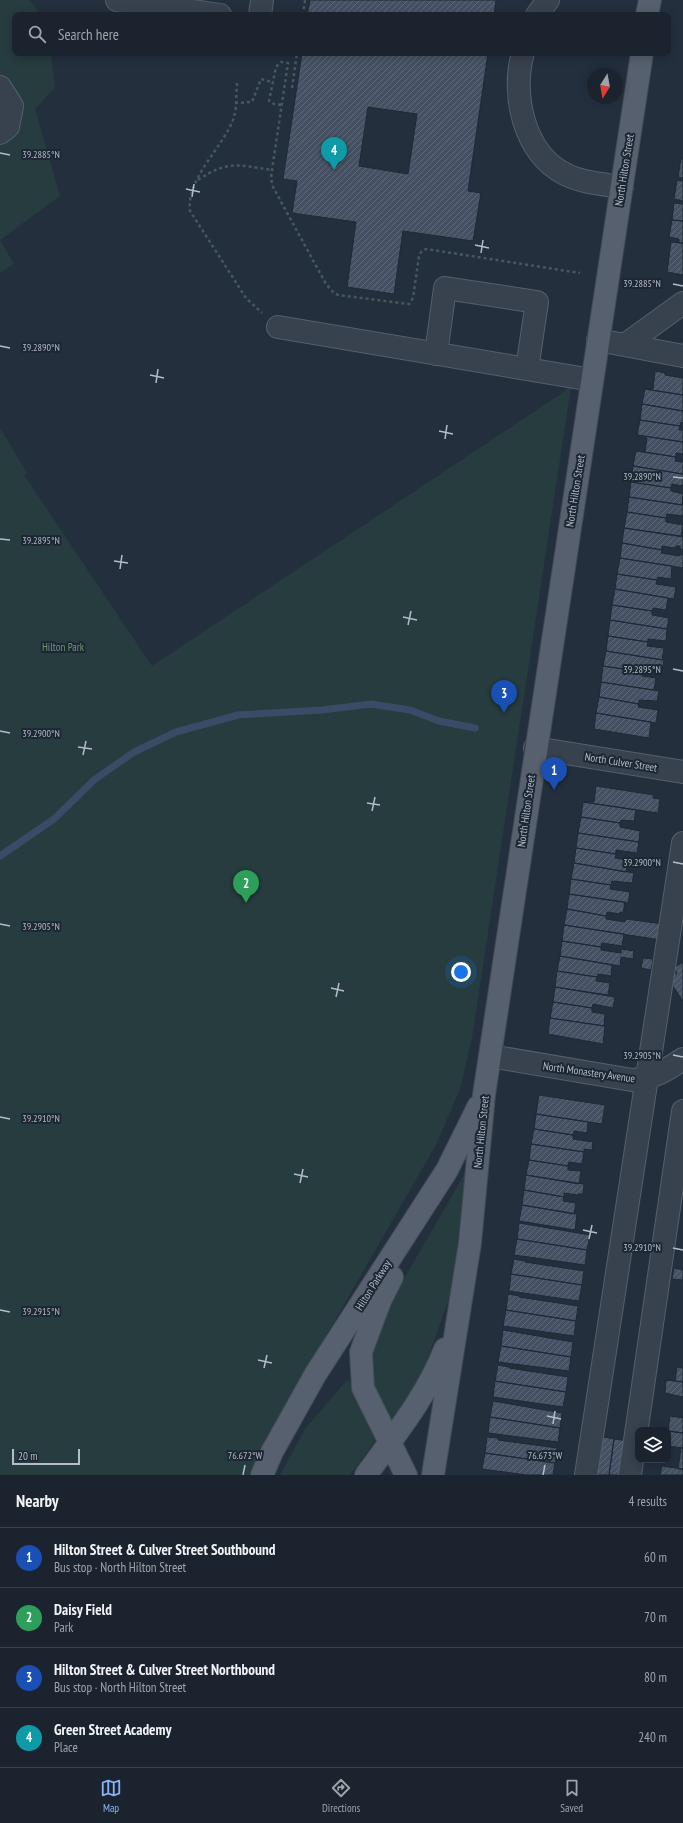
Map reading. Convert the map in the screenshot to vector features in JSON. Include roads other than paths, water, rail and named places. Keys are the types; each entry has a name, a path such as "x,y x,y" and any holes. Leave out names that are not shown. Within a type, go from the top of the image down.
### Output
{"main road":[{"path":"648,12 650,0"},
{"name":"North Hilton Street","path":"433,1475 470,1243 484,1095 535,748 642,56"},
{"name":"Hilton Parkway","path":"262,1475 272,1452 315,1375 447,1170 484,1095"},
{"path":"406,1475 363,1388 362,1352 380,1301 434,1190"},
{"path":"366,1475 417,1404 439,1364 458,1316"}],"street":[{"path":"117,0 147,2 203,12"},
{"path":"260,12 262,0"},
{"path":"539,12 548,0"},
{"path":"522,56 518,86 520,108 526,127 536,149 551,165 565,175 588,182 622,187"},
{"path":"0,87 12,106 8,128 0,133"},
{"path":"436,354 445,288 537,302 527,369"},
{"path":"625,345 683,303"},
{"path":"271,321 436,354 592,380"},
{"path":"598,340 683,356"},
{"name":"North Culver Street","path":"535,748 683,772"},
{"path":"586,1475 647,1079 676,927 683,843"},
{"name":"North Monastery Avenue","path":"490,1056 632,1080 647,1079 683,1059"},
{"path":"630,1475 683,1111"}],"waterway":[{"path":"0,856 54,819 94,780 134,752 176,732 238,715 322,710 371,704 410,710 439,721 475,728"}],"place":[{"name":"Green Street Academy","path":"334,170"},
{"name":"Hilton Street & Culver Street Northbound","path":"504,713"},
{"name":"Hilton Street & Culver Street Southbound","path":"554,790"},
{"name":"Daisy Field","path":"246,903"}],"park label":[{"name":"Hilton Park","path":"63,647"}]}
